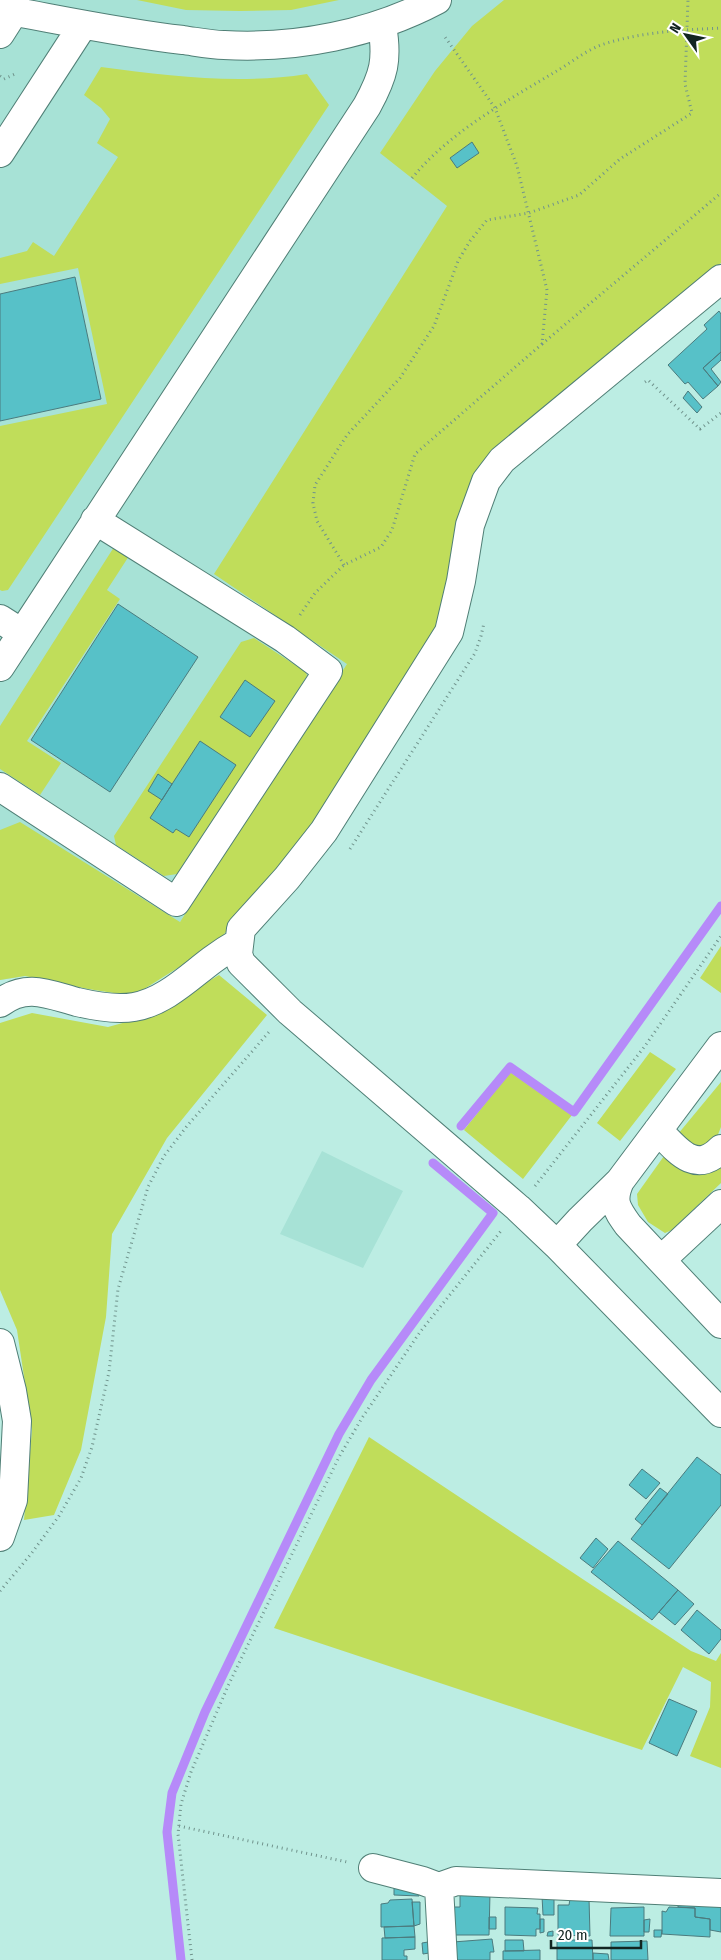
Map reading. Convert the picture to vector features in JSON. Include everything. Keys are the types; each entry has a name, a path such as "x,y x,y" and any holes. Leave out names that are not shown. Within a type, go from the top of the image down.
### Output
{"street":[{"path":"5,18 83,25 156,37 224,45 267,45 316,40 382,25 437,0"},
{"path":"0,153 83,25"},
{"path":"0,667 11,626 95,520 367,106 383,71 386,47 382,25"},
{"path":"721,278 502,460 486,481 470,524 461,581 449,632 324,831 287,878 245,923 241,929 238,943 238,954 241,963 290,1012 518,1208 557,1245 721,1413"},
{"path":"0,787 176,902 328,670 285,640 95,520"},
{"path":"0,1003 9,996 26,991 47,993 101,1006 132,1008 152,1003 238,943"},
{"path":"557,1245 620,1181 658,1130 719,1055"},
{"path":"658,1130 677,1150 698,1161 712,1158 721,1149"},
{"path":"620,1181 614,1194 617,1209 628,1225 718,1315"},
{"path":"661,1260 721,1204"},
{"path":"0,1343 12,1391 17,1421 13,1500 0,1537"},
{"path":"373,1868 439,1887 456,1881 721,1892"},
{"path":"439,1887 443,1960"}],"path":[{"path":"344,565 317,521 313,503 315,485 347,435 400,378 434,326 458,261 470,241 487,220 530,213 578,195 620,159 692,113 685,84 688,0"},
{"path":"412,178 424,164 448,143 495,108 599,46 635,36 721,28"},
{"path":"445,36 495,108 518,166 546,290 542,344"},
{"path":"285,640 315,593 344,565 381,547 392,530 415,454 721,193"},
{"path":"192,1960 178,1826 181,1804 191,1772 228,1686 339,1457 362,1418 420,1332 645,1046 721,936"},
{"path":"0,1591 59,1516 81,1478 92,1447 109,1372 118,1289 148,1187 164,1156 187,1126 263,1038 290,1012"},
{"path":"178,1826 373,1868"}],"shaded area":[{"path":"0,0 721,0 721,263 490,458 457,527 437,632 316,822 88,989 25,976 0,980"},
{"path":"322,1151 403,1191 363,1268 280,1234"}],"green space":[{"path":"137,0 339,0 291,10 240,11 186,10"},
{"path":"504,0 721,0 721,263 490,458 457,527 437,632 316,822 216,944 133,996 25,976 0,980 0,830 20,822 180,922 347,664 214,574 447,206 380,153 435,71 472,26"},
{"path":"101,67 178,76 230,79 255,79 307,74 329,105 8,590 2,591 0,590 0,426 107,404 78,268 0,284 0,258 27,251 33,242 54,256 118,157 97,143 110,119 101,108 84,95"},
{"path":"114,547 129,556 107,590 120,599 27,741 61,763 40,795 0,769 0,726"},
{"path":"254,638 306,672 307,676 177,874 164,876 116,845 114,836 241,642"},
{"path":"721,946 721,993 700,978"},
{"path":"219,975 267,1015 167,1138 112,1234 106,1317 81,1450 54,1515 24,1520 32,1430 17,1330 0,1290 0,1023 32,1013 108,1027 152,1015"},
{"path":"650,1052 676,1069 620,1141 597,1123"},
{"path":"510,1072 572,1115 523,1179 464,1130"},
{"path":"721,1082 721,1127 717,1137 699,1155 678,1134"},
{"path":"664,1156 721,1160 721,1183 672,1230 665,1233 648,1222 638,1205 637,1194"},
{"path":"369,1437 691,1651 716,1661 721,1653 721,1768 690,1756 710,1707 711,1682 683,1667 642,1750 274,1628"}],"building":[{"path":"472,142 479,153 457,168 450,158"},
{"path":"75,277 101,399 0,421 0,294"},
{"path":"719,311 721,314 721,352 703,368 718,386 703,399 688,382 685,384 668,365 707,329 704,325"},
{"path":"721,352 721,360 711,369 721,382 718,386 703,368"},
{"path":"688,391 702,407 697,413 683,398"},
{"path":"118,604 198,657 110,792 31,740"},
{"path":"245,680 275,701 250,737 220,717"},
{"path":"200,741 236,765 189,837 176,829 173,833 150,818"},
{"path":"158,774 172,784 162,800 148,791"},
{"path":"697,1457 721,1475 721,1505 669,1569 631,1539"},
{"path":"642,1469 660,1483 646,1499 629,1485"},
{"path":"660,1488 668,1494 642,1525 635,1519"},
{"path":"596,1538 608,1549 593,1568 580,1558"},
{"path":"618,1541 678,1590 652,1620 591,1572"},
{"path":"678,1590 694,1604 675,1625 659,1612"},
{"path":"697,1610 721,1630 721,1639 709,1654 681,1630"},
{"path":"669,1699 697,1711 677,1756 649,1743"},
{"path":"394,1888 419,1888 419,1896 394,1895"},
{"path":"460,1892 490,1893 489,1935 453,1935 453,1907 460,1907"},
{"path":"554,1895 554,1915 543,1915 542,1896"},
{"path":"589,1898 590,1936 558,1935 558,1905 569,1905 570,1899"},
{"path":"412,1899 414,1926 381,1927 381,1904 388,1903 390,1900"},
{"path":"412,1902 420,1902 420,1924 414,1926"},
{"path":"678,1902 721,1907 721,1932 710,1930 710,1919 695,1917 695,1908 678,1907"},
{"path":"505,1907 538,1908 537,1914 540,1914 540,1929 536,1929 536,1936 505,1935"},
{"path":"644,1907 644,1936 610,1936 611,1908"},
{"path":"669,1907 695,1908 695,1917 710,1919 710,1937 662,1934 662,1911 666,1912"},
{"path":"489,1917 496,1917 496,1929 489,1929"},
{"path":"540,1919 544,1919 544,1932 540,1933"},
{"path":"650,1919 649,1932 644,1932 644,1920"},
{"path":"414,1926 415,1937 385,1938 384,1927"},
{"path":"654,1930 662,1930 661,1937 654,1937"},
{"path":"553,1931 553,1936 547,1936 548,1932"},
{"path":"415,1937 415,1949 404,1950 404,1956 407,1956 407,1960 382,1960 382,1938"},
{"path":"492,1939 494,1952 490,1952 490,1960 454,1960 453,1942"},
{"path":"505,1940 523,1940 524,1951 505,1951"},
{"path":"557,1940 592,1940 593,1960 557,1960"},
{"path":"647,1941 648,1960 611,1960 611,1942"},
{"path":"428,1942 429,1953 423,1954 422,1943"},
{"path":"540,1950 540,1960 503,1960 503,1951"},
{"path":"593,1953 608,1954 609,1960 593,1960"}],"waterway":[{"path":"461,1126 510,1067 574,1112 721,906"},
{"path":"181,1960 167,1832 172,1793 205,1712 339,1434 371,1380 493,1213 433,1163"}]}
